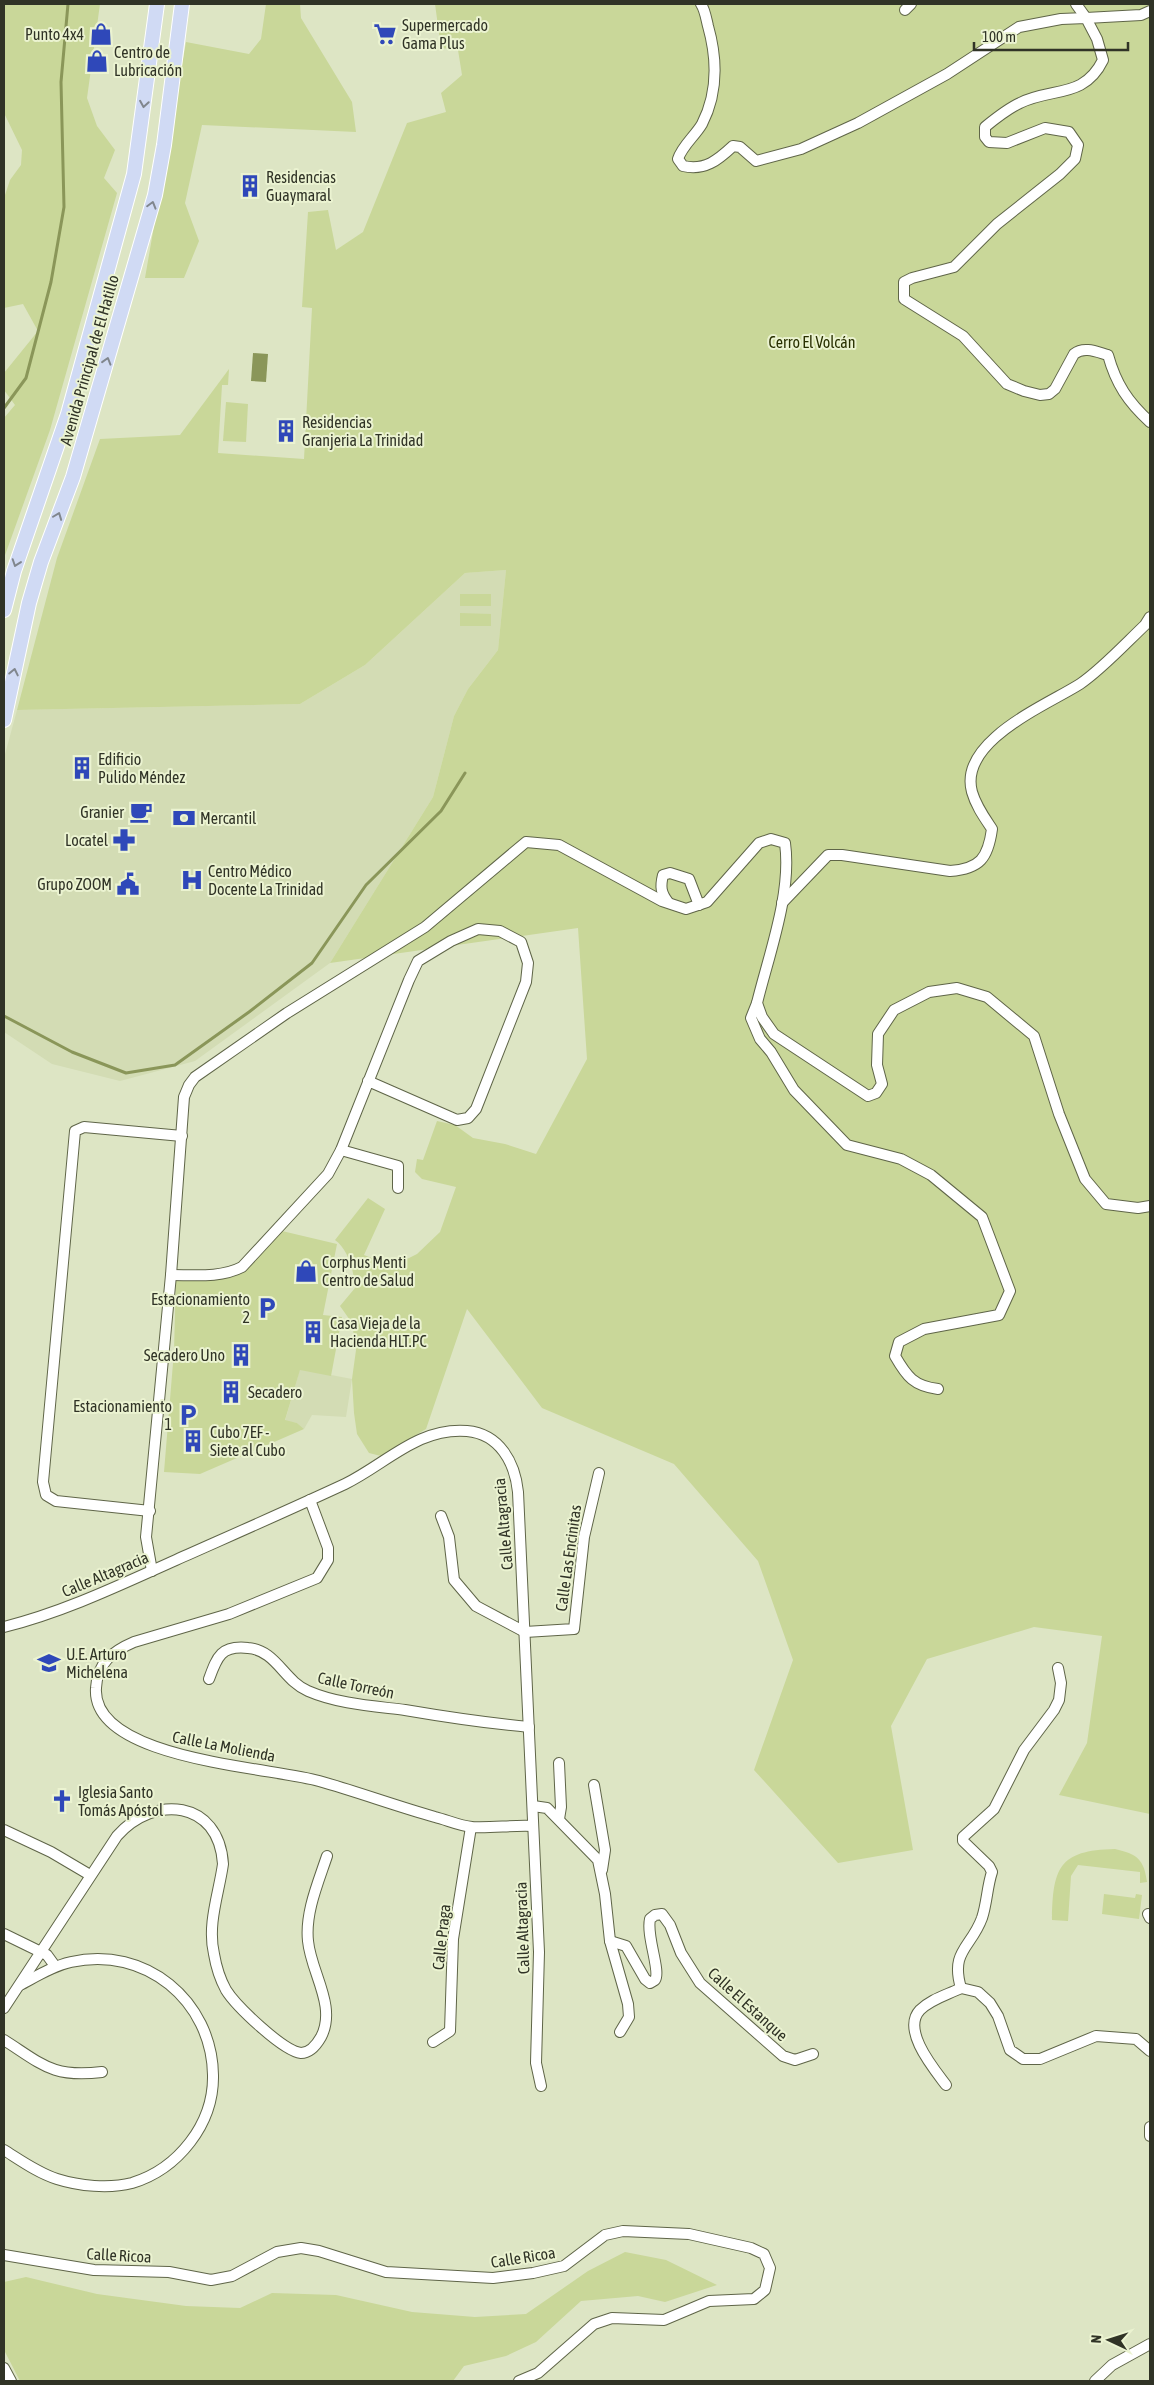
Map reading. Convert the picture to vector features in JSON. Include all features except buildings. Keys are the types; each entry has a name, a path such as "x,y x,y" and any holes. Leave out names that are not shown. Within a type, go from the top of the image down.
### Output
{"main road":[{"name":"Avenida Principal de El Hatillo","path":"4,610 14,571 68,414 134,174 157,4"},
{"name":"Avenida Principal de El Hatillo","path":"4,720 29,603 40,562 72,478 155,195 164,145 182,4"}],"street":[{"path":"701,4 713,45 715,76 710,107 700,127 680,152 678,159 683,166 691,168 705,167 717,161 734,146 740,147 756,161 800,149 858,123 947,74 1019,28 1061,19 1141,15 1150,11"},
{"path":"1076,4 1097,39 1103,60 1095,76 1067,91 1021,102 985,127 985,137 989,142 1008,143 1046,128 1069,132 1078,145 1075,159 1060,174 997,224 954,268 912,278 904,282 904,300 963,336 1007,384 1024,391 1040,395 1049,394 1055,389 1078,350 1094,350 1108,355 1113,372 1130,404 1150,422"},
{"path":"782,903 828,855 842,854 950,871 968,870 981,862 990,846 992,829 977,807 971,790 972,771 984,748 1018,720 1082,683 1150,617"},
{"path":"152,1571 146,1537 150,1511 171,1275 184,1096 188,1085 195,1077 287,1013 426,927 526,842 559,845 669,903 686,909 707,902 759,843 771,839 785,843 787,860 782,903 757,1002 751,1018 760,1039 771,1052 794,1090 847,1145 901,1159 931,1175 982,1218 1010,1291 1006,1305 999,1315 924,1330 898,1342 895,1356 904,1372 922,1387 938,1389"},
{"path":"669,903 662,894 661,884 663,875 670,873 688,879 699,904"},
{"path":"171,1275 221,1274 242,1267 328,1174 341,1150 368,1081 409,980 418,961 452,940 478,929 500,931 521,942 528,963 526,982 485,1090 476,1109 468,1118 457,1120 368,1081"},
{"path":"757,1002 762,1017 774,1034 868,1096 876,1093 882,1084 877,1064 878,1034 894,1010 929,992 956,988 987,997 1034,1036 1059,1114 1085,1179 1106,1204 1138,1208 1150,1206"},
{"path":"150,1511 56,1501 46,1495 43,1472 75,1132 84,1127 182,1136"},
{"path":"341,1150 398,1166 398,1188"},
{"name":"Calle Altagracia","path":"4,1627 34,1619 90,1599 348,1482 404,1447 434,1434 467,1431 480,1433 490,1438 505,1453 516,1477 539,1952 536,2063 541,2086"},
{"name":"Calle Las Encinitas","path":"525,1632 574,1629 578,1574 584,1537 599,1473"},
{"name":"Calle La Molienda","path":"310,1500 328,1548 328,1560 317,1578 229,1614 134,1642 110,1654 98,1673 96,1702 107,1720 118,1729 167,1752 318,1780 471,1827 533,1826"},
{"path":"440,1516 449,1537 454,1580 459,1588 476,1606 525,1632"},
{"name":"Calle Torreón","path":"208,1679 217,1658 225,1650 247,1647 267,1654 297,1684 307,1691 324,1696 441,1716 529,1726"},
{"path":"961,1988 956,1972 961,1952 982,1917 992,1872 989,1866 963,1842 963,1837 994,1809 1024,1750 1054,1710 1059,1700 1061,1683 1058,1668"},
{"path":"559,1763 561,1807 559,1819"},
{"path":"594,1785 606,1850 601,1872"},
{"path":"533,1806 547,1808 598,1860 610,1942 628,2004 629,2017 620,2032"},
{"path":"4,2008 117,1836 140,1816 148,1812 167,1809 185,1811 202,1819 214,1832 222,1851 222,1876 212,1940 216,1965 226,1989 241,2009 257,2024 288,2047 302,2053 309,2051 320,2039 327,2018 325,2002 308,1940 311,1907 327,1856"},
{"name":"Calle Praga","path":"433,2042 450,2031 453,1939 471,1827"},
{"path":"4,1830 51,1852 90,1875"},
{"name":"Calle El Estanque","path":"610,1942 626,1946 645,1979 650,1983 655,1980 657,1970 648,1926 650,1919 655,1915 662,1914 666,1918 681,1953 700,1983 783,2056 795,2060 813,2054"},
{"path":"4,1934 39,1953 47,1955 53,1968"},
{"path":"4,2150 55,2179 84,2184 131,2183 157,2172 188,2146 203,2121 208,2106 213,2077 209,2044 197,2014 178,1991 154,1973 126,1962 91,1959 53,1968 19,1985"},
{"path":"946,2085 929,2063 917,2041 915,2024 919,2011 939,1997 961,1988 978,1992 990,2003 998,2016 1010,2050 1023,2059 1040,2059 1096,2036 1136,2039 1150,2051"},
{"path":"4,2040 44,2065 62,2073 78,2075 102,2072"},
{"path":"1150,2127 1150,2136"},
{"name":"Calle Ricoa","path":"4,2255 94,2270 169,2272 211,2280 232,2276 277,2252 301,2248 320,2251 386,2272 493,2278 545,2271 564,2266 604,2235 622,2231 689,2234 758,2250 768,2260 770,2275 768,2282 765,2290 754,2299 710,2302 664,2320 623,2318 603,2320 594,2324 538,2372 519,2381"},
{"path":"1095,2381 1112,2365 1150,2344"},
{"path":"4,2368 11,2381"}],"shaded area":[{"path":"253,353 268,354 266,382 251,381"},
{"name":"Centro Médico Docente La Trinidad","path":"506,570 498,650 468,689 454,716 433,797 330,963 195,1061 120,1081 52,1064 4,1032 4,758 17,710 300,704 365,665 465,573"},
{"path":"300,1369 352,1379 346,1417 312,1415 304,1429 297,1423 285,1421"}],"green space":[{"path":"4,4 100,4 87,98 97,126 115,150 104,178 117,193 50,430 4,558 4,418 15,405 4,390 4,373 38,331 23,304 4,308 4,198 10,180 21,165 22,150 4,113"},
{"path":"266,4 300,4 301,18 352,102 356,132 202,125 185,203 199,241 184,278 145,278 186,42 249,54 261,39"},
{"name":"Cerro El Volcán","path":"435,4 1150,4 1150,1814 1059,1795 1087,1743 1102,1636 1034,1627 927,1659 891,1726 913,1850 838,1863 754,1770 793,1660 758,1561 674,1464 542,1408 467,1309 426,1429 381,1456 369,1453 357,1434 352,1379 356,1350 352,1323 340,1306 355,1288 352,1268 347,1255 335,1240 368,1198 385,1209 364,1255 384,1263 403,1261 417,1254 440,1232 456,1187 422,1179 415,1172 417,1159 423,1160 437,1121 455,1125 473,1138 505,1144 536,1154 587,1059 578,928 330,963 433,797 454,716 468,689 498,650 506,570 465,573 365,665 300,704 17,710 57,558 100,439 180,435 229,369 228,385 222,385 218,453 304,459 312,308 302,307 308,212 328,210 336,250 363,232 407,123 446,112 441,93 462,75 458,50 441,48"},
{"path":"226,402 248,404 246,442 223,441"},
{"path":"460,594 491,594 491,606 460,606"},
{"path":"460,613 491,614 491,626 460,626"},
{"path":"282,1231 337,1244 323,1315 342,1317 331,1376 300,1370 285,1420 297,1423 304,1429 200,1474 164,1472 174,1351 176,1277 233,1277"},
{"path":"1115,1849 1129,1853 1138,1859 1144,1868 1147,1882 1140,1883 1140,1872 1078,1865 1071,1876 1068,1921 1052,1920 1054,1888 1057,1875 1062,1866 1070,1858 1081,1853"},
{"path":"1104,1894 1135,1898 1136,1894 1142,1895 1139,1919 1102,1914"},
{"path":"625,2252 666,2260 717,2285 665,2302 638,2296 581,2301 536,2342 506,2356 464,2366 453,2381 20,2381 4,2350 4,2282 26,2277 97,2294 186,2306 240,2308 272,2293 336,2295 412,2312 475,2317 526,2314 588,2271"}],"waterway":[{"path":"4,408 26,378 51,282 64,207 61,82 68,4"},
{"path":"4,1016 72,1052 126,1073 175,1065 249,1012 312,963 366,885 441,811 465,773"}],"place":[{"name":"Punto 4x4","path":"101,34"},
{"name":"Supermercado Gama Plus","path":"385,34"},
{"name":"Centro de Lubricación","path":"97,61"},
{"name":"Residencias Guaymaral","path":"250,186"},
{"name":"Residencias Granjeria La Trinidad","path":"286,431"},
{"name":"Edificio Pulido Méndez","path":"82,768"},
{"name":"Granier","path":"141,812"},
{"name":"Mercantil","path":"184,818"},
{"name":"Locatel","path":"124,840"},
{"name":"Centro Médico Docente La Trinidad","path":"192,880"},
{"name":"Grupo ZOOM","path":"128,884"},
{"name":"Corphus Menti Centro de Salud","path":"306,1271"},
{"name":"Estacionamiento 2","path":"267,1308"},
{"name":"Casa Vieja de la Hacienda HLT.PC","path":"313,1332"},
{"name":"Secadero Uno","path":"241,1355"},
{"name":"Secadero","path":"231,1392"},
{"name":"Estacionamiento 1","path":"188,1415"},
{"name":"Cubo 7EF - Siete al Cubo","path":"193,1441"},
{"name":"U.E. Arturo Michelena","path":"49,1663"},
{"name":"Iglesia Santo Tomás Apóstol","path":"62,1801"}]}
